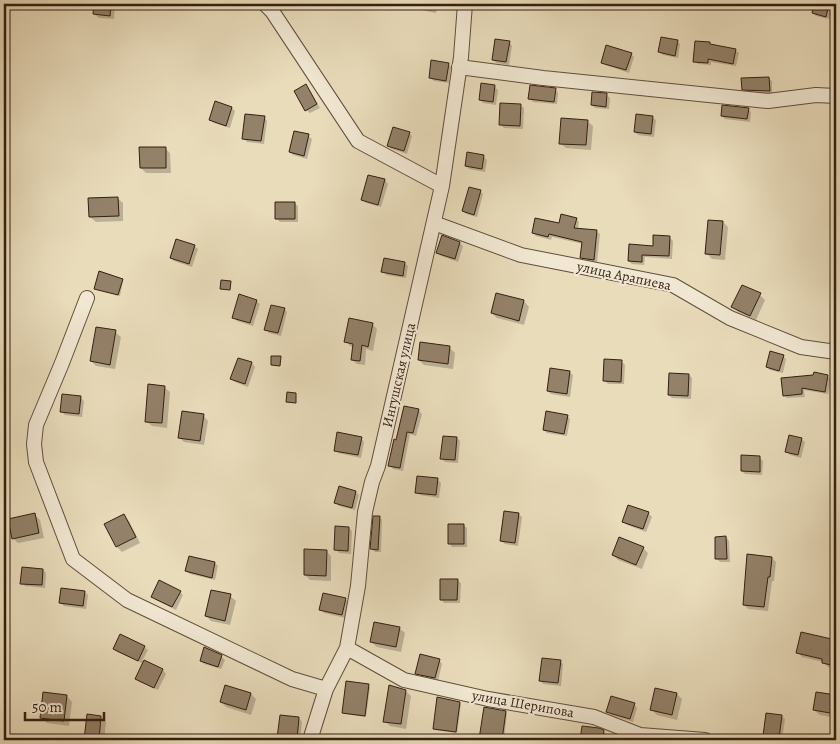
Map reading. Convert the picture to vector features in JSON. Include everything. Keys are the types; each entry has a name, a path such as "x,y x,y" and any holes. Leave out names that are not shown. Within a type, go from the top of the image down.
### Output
{"street":[{"path":"265,4 272,11 358,141 442,186"},
{"name":"Ингушская улица","path":"310,740 326,689 347,648 358,586 365,512 378,466 442,186 459,67 465,4"},
{"path":"459,67 543,78 768,101 816,95 836,96"},
{"name":"улица Арапиева","path":"434,223 521,255 673,285 730,318 801,347 836,352"},
{"path":"87,298 36,425 34,444 36,462 73,558 128,600 292,679 326,689"},
{"name":"улица Шерипова","path":"347,648 404,680 488,699 594,717 638,738 705,740"}],"building":[{"path":"94,4 111,4 110,16 93,14"},
{"path":"814,4 829,4 826,17 812,13"},
{"path":"661,37 678,40 675,56 658,52"},
{"path":"495,39 510,41 506,62 492,60"},
{"path":"695,41 710,42 710,44 736,49 733,64 708,59 708,63 693,62"},
{"path":"606,45 632,53 626,70 601,63"},
{"path":"431,60 449,63 446,81 429,78"},
{"path":"769,77 770,91 742,90 741,78"},
{"path":"481,83 495,85 493,102 479,100"},
{"path":"306,84 317,104 305,111 294,91"},
{"path":"530,85 556,88 554,102 528,99"},
{"path":"592,92 607,93 606,107 591,105"},
{"path":"215,101 232,107 226,126 209,120"},
{"path":"500,103 521,104 520,126 499,125"},
{"path":"722,105 749,108 747,119 721,116"},
{"path":"245,114 265,116 261,141 242,139"},
{"path":"636,114 653,116 651,134 634,132"},
{"path":"561,118 588,120 586,145 559,144"},
{"path":"393,127 410,132 404,151 387,146"},
{"path":"294,131 309,134 304,156 289,152"},
{"path":"139,147 166,147 166,168 140,168"},
{"path":"467,152 484,155 482,169 465,166"},
{"path":"368,175 385,179 378,205 361,200"},
{"path":"469,187 481,190 474,215 462,211"},
{"path":"118,197 119,216 89,217 88,198"},
{"path":"275,202 295,202 295,219 275,219"},
{"path":"561,214 577,218 574,228 597,230 594,260 580,258 582,242 549,234 548,237 532,233 535,218 559,223"},
{"path":"708,220 723,221 720,255 705,254"},
{"path":"442,235 460,242 455,259 436,253"},
{"path":"653,235 670,236 669,256 642,255 642,262 628,261 629,244 653,246"},
{"path":"176,239 195,245 189,264 170,258"},
{"path":"384,258 405,262 403,276 381,272"},
{"path":"99,271 123,279 118,295 94,289"},
{"path":"221,280 231,281 230,290 220,289"},
{"path":"742,285 761,293 750,316 731,307"},
{"path":"496,293 524,300 519,321 491,313"},
{"path":"239,294 257,300 250,323 232,318"},
{"path":"271,305 285,308 278,333 264,330"},
{"path":"349,318 373,323 368,347 362,345 360,361 351,360 353,344 344,342"},
{"path":"96,327 116,330 110,365 90,361"},
{"path":"420,342 450,346 448,364 418,360"},
{"path":"770,351 784,355 779,371 766,367"},
{"path":"271,356 281,356 280,366 271,365"},
{"path":"238,358 252,362 245,384 230,379"},
{"path":"604,359 622,360 621,382 603,381"},
{"path":"550,368 570,371 567,394 547,391"},
{"path":"814,372 828,375 825,392 802,388 802,394 783,396 781,378 813,375"},
{"path":"669,373 689,374 688,396 668,395"},
{"path":"148,384 165,386 162,423 145,422"},
{"path":"287,392 296,393 296,403 286,402"},
{"path":"62,394 81,396 79,414 60,412"},
{"path":"404,406 419,409 413,433 407,432 400,468 388,466"},
{"path":"182,411 204,414 200,441 178,438"},
{"path":"546,411 568,415 564,434 543,430"},
{"path":"337,432 362,437 358,455 334,451"},
{"path":"789,435 802,438 798,455 785,452"},
{"path":"443,436 457,437 455,460 440,459"},
{"path":"741,455 760,456 760,472 741,471"},
{"path":"417,476 438,478 436,495 415,493"},
{"path":"339,486 356,491 352,508 334,503"},
{"path":"628,505 649,512 643,529 622,522"},
{"path":"504,511 519,513 515,543 500,541"},
{"path":"35,513 39,533 12,539 8,519"},
{"path":"124,514 136,537 116,547 104,524"},
{"path":"373,516 380,516 378,550 370,549"},
{"path":"448,524 464,524 464,544 448,544"},
{"path":"335,526 349,527 348,551 334,550"},
{"path":"726,536 727,559 715,559 715,537"},
{"path":"619,537 644,547 636,565 612,555"},
{"path":"304,549 327,550 326,576 304,575"},
{"path":"747,554 772,557 764,607 743,605"},
{"path":"189,556 215,562 212,578 185,571"},
{"path":"22,567 43,569 42,585 20,584"},
{"path":"440,579 458,579 457,600 440,600"},
{"path":"159,580 181,591 172,607 151,597"},
{"path":"61,588 85,591 83,606 59,603"},
{"path":"211,590 231,594 225,621 205,616"},
{"path":"323,593 346,598 342,615 319,610"},
{"path":"374,622 400,627 396,647 370,642"},
{"path":"801,632 836,640 836,666 822,663 822,659 796,653"},
{"path":"120,634 145,646 138,661 113,649"},
{"path":"204,647 222,655 218,667 200,661"},
{"path":"420,654 440,659 435,678 415,674"},
{"path":"542,658 561,660 558,683 539,681"},
{"path":"144,660 163,669 154,688 135,679"},
{"path":"346,681 369,684 365,716 342,713"},
{"path":"225,685 251,693 246,710 220,702"},
{"path":"389,685 406,690 401,724 383,722"},
{"path":"655,688 677,693 672,715 650,710"},
{"path":"43,692 67,695 64,721 40,718"},
{"path":"816,692 836,695 836,714 813,710"},
{"path":"611,696 635,703 630,719 606,712"},
{"path":"437,697 460,702 456,732 433,729"},
{"path":"484,707 506,711 502,740 479,739"},
{"path":"766,713 782,715 779,738 763,736"},
{"path":"87,714 101,716 99,740 84,740"},
{"path":"280,715 299,717 297,740 277,738"},
{"path":"582,726 604,730 603,740 580,740"}]}
